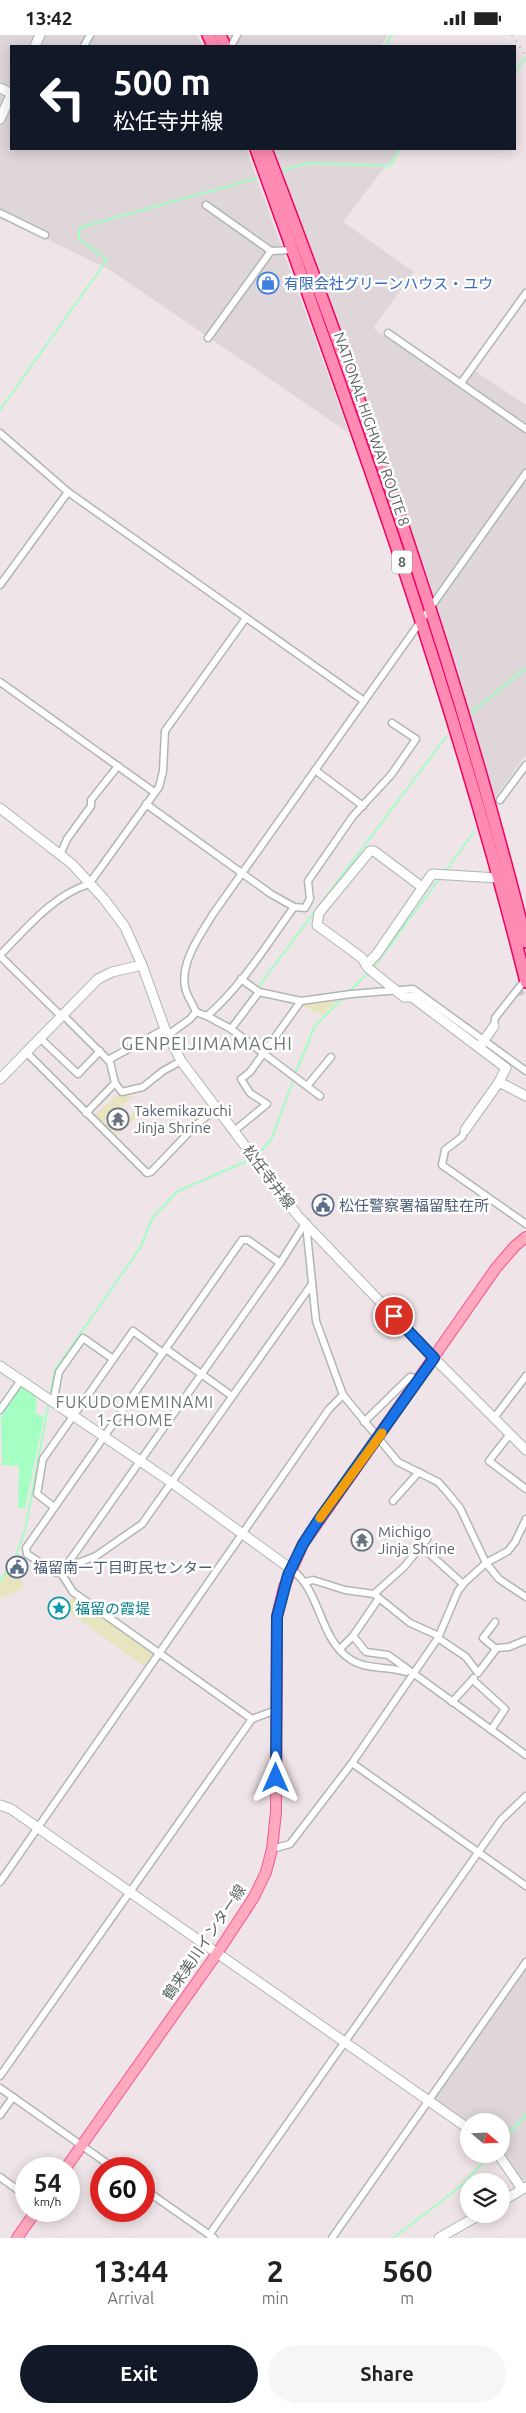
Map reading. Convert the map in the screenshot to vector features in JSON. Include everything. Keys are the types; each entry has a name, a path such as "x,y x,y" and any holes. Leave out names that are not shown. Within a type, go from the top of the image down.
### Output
{"highway":[{"name":"NATIONAL HIGHWAY ROUTE 8","path":"256,150 361,439 420,619 466,766 526,981"},
{"name":"NATIONAL HIGHWAY ROUTE 8","path":"266,150 324,303 429,608 522,913 526,943"}],"main road":[{"name":"鶴来美川インター線","path":"74,2157 218,1952 254,1897 266,1872 272,1849 276,1812 277,1617 280,1599 303,1544 496,1268 515,1246 526,1237"},
{"path":"17,2238 28,2222"}],"street":[{"path":"0,119 10,96"},
{"path":"206,205 271,251 292,250"},
{"path":"0,213 45,235"},
{"path":"208,338 271,251"},
{"path":"462,383 526,293"},
{"path":"388,333 526,429"},
{"path":"0,433 68,492 364,701"},
{"path":"320,1096 231,1029 196,1012 185,987 185,975 189,958 213,914 241,872 526,473"},
{"path":"0,585 68,492"},
{"path":"181,1061 163,1071 143,1087 122,1092 115,1083 108,1060 100,1051 0,956 57,899 73,889 90,884 162,779 165,731 246,618"},
{"path":"0,682 154,792"},
{"path":"146,804 241,872 294,907 305,908 310,899 308,881 353,816 391,775 416,739 392,723"},
{"path":"500,801 526,765"},
{"path":"60,855 67,839 91,806 91,801 118,766"},
{"path":"315,769 363,806"},
{"name":"松任寺井線","path":"0,808 72,864 104,899 125,927 142,965 167,1032 181,1061 306,1222 434,1358 526,1450"},
{"path":"422,887 374,851 370,851 319,913 317,925 362,959 369,968 404,997 412,997 526,1071"},
{"path":"369,968 432,874 498,878"},
{"path":"207,1016 241,979 294,907"},
{"path":"0,1079 63,1017 98,979 112,972 142,965"},
{"path":"241,979 260,992 302,1001 396,991"},
{"path":"494,1026 495,1018 526,981"},
{"path":"231,1029 260,992"},
{"path":"482,1043 518,994"},
{"path":"234,1131 267,1104 250,1093 241,1079 250,1072 302,1001"},
{"path":"108,1060 167,1032 190,1019 196,1012"},
{"path":"41,1039 78,1074 100,1051"},
{"path":"482,1043 506,1068 499,1082 464,1130 462,1137 445,1150 442,1165 526,1224"},
{"path":"27,1053 147,1173 151,1172 197,1124 217,1108"},
{"path":"307,1085 331,1057"},
{"path":"499,1082 526,1095"},
{"path":"86,1113 115,1083"},
{"path":"61,1573 280,1263 306,1222"},
{"path":"306,1222 316,1321 343,1395 377,1439 398,1462 438,1482 456,1502 486,1563 499,1579 526,1597"},
{"path":"252,1719 73,1592 61,1573 54,1572 27,1554 26,1548 242,1240 248,1240 280,1263"},
{"path":"68,1563 73,1565 96,1556 142,1524 312,1284"},
{"path":"54,1507 37,1494 43,1459 133,1331 232,1395"},
{"path":"51,1401 59,1372 83,1337 114,1359"},
{"path":"0,1366 171,1482 291,1569 305,1582 340,1649 350,1659 366,1666 396,1669 412,1674"},
{"path":"494,1418 526,1376"},
{"path":"364,1422 410,1377 419,1379"},
{"path":"0,1410 21,1380"},
{"path":"0,1882 329,1409 343,1395"},
{"path":"510,1434 489,1461 526,1489"},
{"path":"393,1501 419,1472"},
{"path":"272,1849 290,1844 352,1763 438,1637 463,1584 486,1563 508,1551 516,1542 526,1519"},
{"path":"340,1649 353,1636 376,1596 404,1567 427,1539"},
{"path":"421,1546 463,1584"},
{"path":"305,1582 313,1581 376,1596 410,1623 438,1637 466,1657 478,1673"},
{"path":"496,1622 483,1638 496,1649"},
{"path":"353,1636 366,1652 388,1655 526,1755"},
{"path":"452,1702 473,1680 496,1649 509,1647 526,1640"},
{"path":"473,1680 505,1709 491,1731"},
{"path":"0,2076 252,1719 276,1709"},
{"path":"352,1763 526,1886"},
{"path":"155,2197 212,2237 478,1852 501,1820 526,1796"},
{"path":"0,1805 12,1809 460,2123"},
{"path":"332,2238 526,1962"},
{"path":"0,2088 98,2157"},
{"path":"0,2115 13,2097"},
{"path":"505,2163 524,2188 510,2197"},
{"path":"0,2177 15,2187"},
{"path":"439,2238 465,2223"}],"shaded area":[{"path":"0,35 197,35 202,45 10,45 10,150 246,150 349,433 110,270 0,216"},
{"path":"227,35 388,35 381,45 232,45"},
{"path":"272,150 396,150 390,163 387,164 343,222 414,272 373,328 463,389 475,371 526,405 526,755 494,799 429,580 322,281"},
{"path":"337,1001 323,1015 302,1006 303,1004"},
{"path":"117,1095 134,1096 104,1121 115,1131 142,1104 146,1108 115,1137 94,1116"},
{"path":"23,1388 35,1396 37,1404 35,1414 44,1416 25,1508 18,1508 19,1466 2,1465 1,1417 19,1389"},
{"path":"7,1573 23,1581 23,1589 0,1599 0,1583"},
{"path":"74,1595 155,1653 145,1667 64,1609"},
{"path":"526,1969 526,2181 520,2178 509,2163 510,2113 460,2113 460,2118 434,2099"}],"waterway":[{"path":"386,45 392,35"},
{"path":"516,71 526,58"},
{"path":"281,171 308,163 390,166 398,150"},
{"path":"0,410 107,260 79,239 79,230 82,227 258,178"},
{"path":"471,713 526,668"},
{"path":"258,987 446,737"},
{"path":"498,797 512,779"},
{"path":"445,872 474,832"},
{"path":"373,968 441,877"},
{"path":"349,992 368,973"},
{"path":"230,1025 253,993"},
{"path":"295,1074 315,1026 343,998"},
{"path":"258,1155 272,1138 294,1078"},
{"path":"50,1397 55,1370 140,1248 153,1217 178,1191 249,1160"},
{"path":"0,1581 14,1561 25,1530 49,1402"},
{"path":"510,2132 526,2115"},
{"path":"393,2238 461,2186 483,2163"}],"tunnel":[{"path":"518,994 526,989"}],"railway":[{"path":"512,35 526,56"}],"slow traffic":[{"path":"320,1518 382,1433"}],"place":[{"name":"有限会社グリーンハウス・ユウ","path":"268,283"},
{"name":"Takemikazuchi Jinja Shrine","path":"118,1119"},
{"name":"松任警察署福留駐在所","path":"323,1205"},
{"name":"Michigo Jinja Shrine","path":"362,1540"},
{"name":"福留南一丁目町民センター","path":"17,1567"},
{"name":"福留の霞堤","path":"59,1608"}],"district":[{"name":"GENPEIJIMAMACHI","path":"207,1043"},
{"name":"FUKUDOMEMINAMI 1-CHOME","path":"135,1411"}],"route":[{"path":"276,1778 275,1636 280,1599 288,1575 303,1544 318,1521 434,1358 394,1316"}]}
